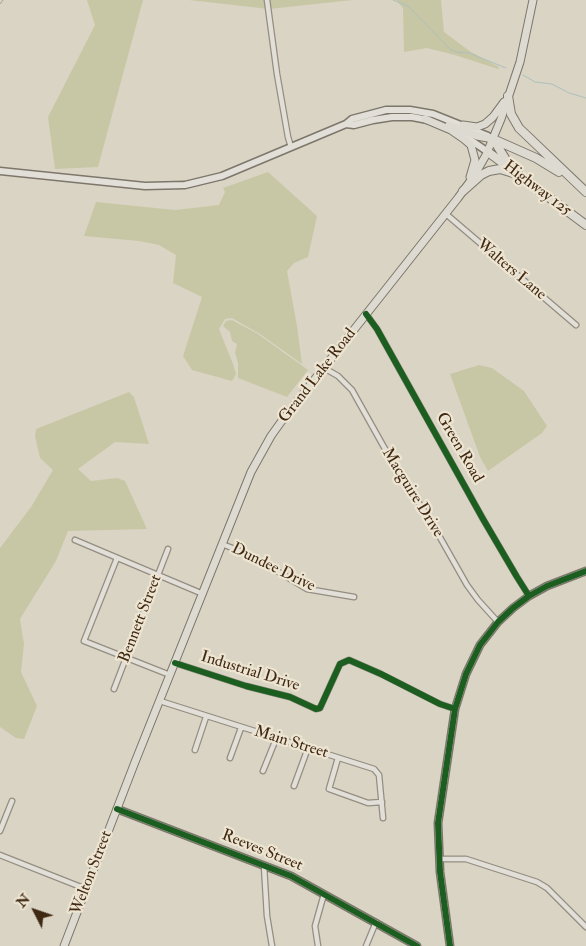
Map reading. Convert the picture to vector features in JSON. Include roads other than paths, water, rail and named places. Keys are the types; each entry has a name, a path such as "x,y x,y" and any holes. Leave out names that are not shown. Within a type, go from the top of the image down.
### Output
{"highway":[{"path":"508,96 510,112 519,128 586,193"},
{"path":"493,139 507,162 523,178"},
{"name":"Highway 125","path":"493,139 547,164 566,176 586,193"},
{"name":"Highway 125","path":"488,152 586,225"},
{"path":"463,191 482,174 497,169 512,172 544,194"}],"main road":[{"name":"Grand Lake Road","path":"131,772 240,497 261,453 281,422 446,214 488,152 520,62 533,0"},
{"path":"463,125 477,127 485,124 497,112 508,96"},
{"path":"425,119 493,139"},
{"path":"425,119 460,136 468,142 473,150 474,165 463,191"},
{"name":"Welton Street","path":"64,946 131,772"}],"street":[{"path":"267,0 277,74 291,147"},
{"path":"0,171 135,186 176,186 213,179 346,124 352,118 370,113 402,109 433,114 493,139"},
{"path":"346,124 354,125 392,117 425,119 451,128 488,152"},
{"name":"Walters Lane","path":"446,214 576,325"},
{"name":"Green Road","path":"366,314 377,329 516,577 529,596"},
{"name":"Macguire Drive","path":"324,368 338,376 352,390 399,474 430,520 467,585 498,622"},
{"path":"74,540 203,594"},
{"name":"Dundee Drive","path":"222,544 250,555 307,589 354,596"},
{"name":"Bennett Street","path":"114,689 168,549"},
{"path":"117,558 84,641 170,675"},
{"path":"450,946 439,859 438,824 455,709 462,683 473,657 498,622 529,596 547,586 586,571"},
{"name":"Industrial Drive","path":"175,663 246,686 290,697 317,709 320,708 340,664 349,660 440,704 455,709"},
{"name":"Main Street","path":"160,702 376,771 379,775 383,818"},
{"path":"195,750 206,717"},
{"path":"230,758 241,728"},
{"path":"263,771 276,739"},
{"path":"294,786 308,748"},
{"path":"338,758 329,789 368,803 382,802"},
{"path":"0,831 12,801"},
{"name":"Reeves Street","path":"117,809 291,876 416,946"},
{"path":"0,855 86,889"},
{"path":"439,859 463,859 536,881 547,888 586,927"},
{"path":"264,866 267,916 272,946"},
{"path":"318,946 315,926 324,894"},
{"path":"366,946 376,922"}],"waterway":[{"path":"393,0 408,6 450,49 456,52 469,53 506,68"},
{"path":"523,75 535,82 552,84 569,93 586,98"}],"railway":[{"path":"0,4 3,0"}]}
